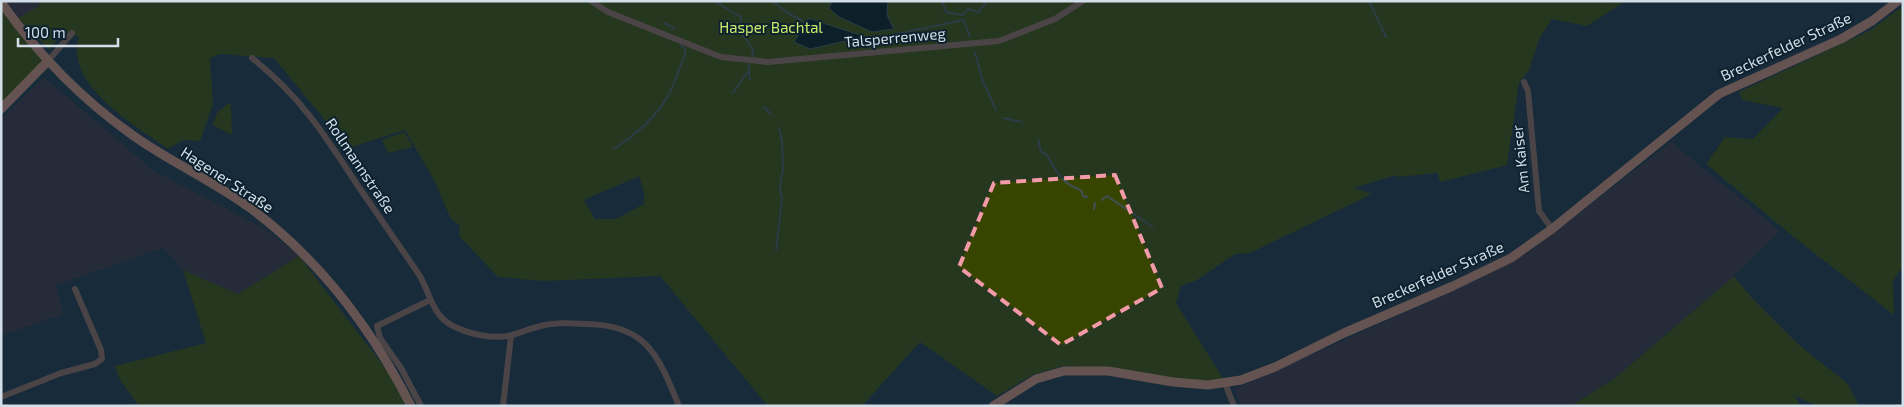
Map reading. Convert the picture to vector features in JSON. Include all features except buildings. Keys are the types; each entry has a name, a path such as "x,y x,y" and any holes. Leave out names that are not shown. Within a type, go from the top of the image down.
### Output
{"main road":[{"name":"Breckerfelder Straße","path":"993,406 1036,379 1064,371 1108,371 1195,385 1225,383 1261,373 1344,333 1491,269 1511,258 1552,229 1719,94 1841,39 1872,21 1898,1"},
{"name":"Hagener Straße","path":"1,2 26,37 92,104 132,135 249,207 305,254 347,304 398,380 411,406"},
{"path":"1,109 48,61"}],"street":[{"name":"Talsperrenweg","path":"591,1 608,12 721,57 768,62 999,41 1055,19 1083,1"},
{"path":"48,61 72,33"},
{"name":"Rollmannstraße","path":"252,58 294,95 330,140 422,279 437,313 453,326 482,335 510,336"},
{"name":"Am Kaiser","path":"1524,82 1528,91 1539,211 1552,229"},
{"path":"1,396 61,373 95,364 102,359 101,350 76,289"},
{"path":"421,406 401,368 380,338 377,326 430,300"},
{"path":"504,406 510,336 537,326 559,323 616,327 639,337 654,352 679,406"},
{"path":"1225,383 1234,406"}],"highlighted area":[{"path":"1115,175 1162,288 1061,345 959,267 994,183"}],"shaded area":[{"path":"7,1 40,1 39,6 18,18"},
{"path":"832,1 888,1 887,15 894,29 872,32 839,17 829,8"},
{"path":"808,19 872,39 846,41 810,49 794,42"},
{"path":"44,77 154,171 267,230 299,256 238,294 183,270 163,248 56,285 63,314 1,336 1,119"},
{"path":"1671,142 1780,231 1734,276 1614,378 1571,406 1241,406 1235,389 1473,282 1532,250"}],"green space":[{"name":"Hasper Bachtal","path":"40,1 1629,1 1624,2 1587,26 1552,19 1539,39 1529,70 1519,83 1507,165 1440,182 1438,173 1397,177 1396,175 1354,188 1372,194 1250,253 1235,254 1197,280 1181,286 1176,303 1224,380 1176,380 1093,368 1063,366 1032,375 997,396 920,342 862,406 768,406 660,276 543,281 498,277 459,236 460,226 451,219 434,180 405,130 348,148 274,58 220,54 210,58 213,104 200,141 183,140 168,149 121,116 92,87 82,71 77,55 79,37 63,32 49,50 18,18 39,6","holes":["639,176 644,193 644,204 616,219 595,219 584,200"]},
{"path":"1,4 47,61 1,108"},
{"path":"1903,6 1903,266 1893,281 1894,315 1795,238 1706,164 1725,137 1753,139 1783,108 1742,100 1739,92 1871,30"},
{"path":"227,104 231,104 232,135 213,125 217,113"},
{"path":"404,132 413,147 388,153 382,140"},
{"path":"299,256 395,381 405,406 139,406 120,380 115,366 206,343 183,270 238,294"},
{"path":"1734,276 1750,296 1799,345 1848,384 1859,406 1818,406 1795,396 1800,406 1571,406 1615,378"}],"waterway":[{"path":"714,1 741,17 741,33 753,49 752,56"},
{"path":"772,1 789,14 803,21"},
{"path":"942,1 946,12 962,15 968,9 979,12 987,1"},
{"path":"1369,1 1386,37"},
{"path":"872,39 964,20 970,37"},
{"path":"664,23 674,28"},
{"path":"614,149 645,124 665,101 685,56 685,49 681,45"},
{"path":"975,52 983,82 996,110"},
{"path":"733,93 749,70 749,64"},
{"path":"749,72 750,79"},
{"path":"764,107 771,114"},
{"path":"1003,118 1022,122"},
{"path":"776,250 782,199 780,187 783,168 782,141 779,128"},
{"path":"1038,139 1041,152 1047,155 1060,176 1070,185 1081,190 1083,196 1087,197"},
{"path":"1102,200 1107,196 1153,227"},
{"path":"1094,209 1095,203"}]}
